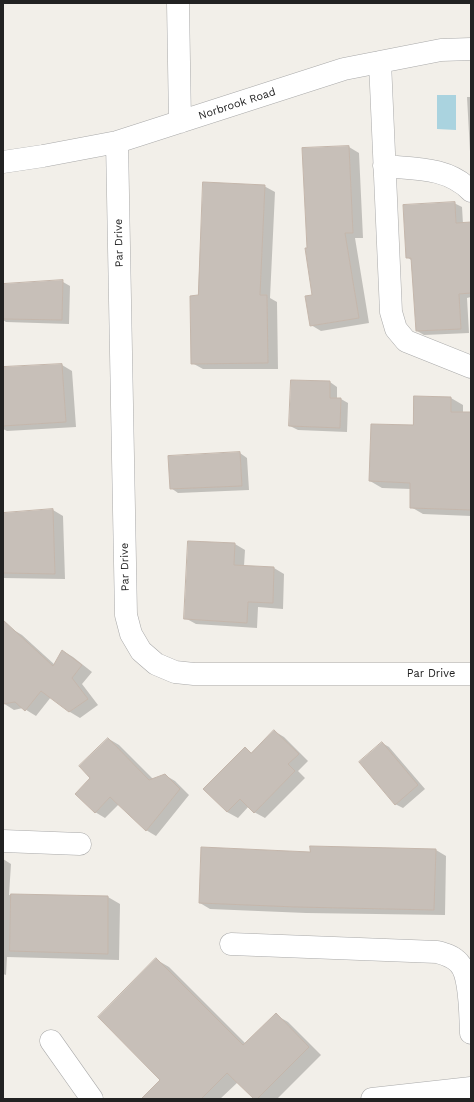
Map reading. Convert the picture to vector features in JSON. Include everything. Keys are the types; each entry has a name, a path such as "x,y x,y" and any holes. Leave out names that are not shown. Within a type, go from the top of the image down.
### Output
{"street":[{"path":"178,3 180,122"},
{"name":"Norbrook Road","path":"3,162 117,142 344,69 441,50 471,49"},
{"path":"380,62 391,312 396,329 406,341 471,367"},
{"name":"Par Drive","path":"117,142 126,615 131,634 141,651 156,664 175,672 194,674 471,674"},
{"path":"384,166 435,171 454,177 471,191"},
{"path":"3,841 80,844"},
{"path":"231,944 437,952 449,956 459,962 466,972 471,1033"},
{"path":"51,1041 92,1099"},
{"path":"372,1099 471,1088"}],"water":[{"path":"437,95 456,95 456,130 437,129"}],"building":[{"path":"349,146 353,233 345,233 359,318 310,326 305,296 312,295 305,248 307,248 302,148"},
{"path":"203,182 265,185 260,295 267,295 268,363 191,364 190,296 198,295"},
{"path":"455,202 456,223 471,222 471,293 459,294 461,329 416,331 411,258 406,258 403,205"},
{"path":"63,280 62,320 3,319 3,284"},
{"path":"62,364 66,422 3,426 3,367"},
{"path":"291,380 330,381 330,398 341,398 340,428 289,426"},
{"path":"414,396 451,397 451,412 471,412 471,510 410,508 410,483 369,481 371,424 413,425"},
{"path":"240,452 242,486 170,489 168,456"},
{"path":"53,509 55,574 3,573 3,513"},
{"path":"188,541 235,543 234,565 274,567 273,603 248,602 247,623 184,619"},
{"path":"3,620 53,666 62,650 82,665 72,678 88,699 69,712 41,691 25,711 15,702 3,704"},
{"path":"274,730 299,754 288,764 295,771 254,813 240,799 227,812 203,789 245,747 251,753"},
{"path":"108,738 149,780 165,774 180,789 146,831 110,797 95,813 75,794 90,778 79,766"},
{"path":"382,742 418,785 395,805 359,762"},
{"path":"310,846 436,849 434,910 199,903 201,847 310,852"},
{"path":"11,894 108,896 108,954 10,951"},
{"path":"156,958 243,1045 276,1013 309,1047 257,1099 254,1099 227,1073 201,1099 141,1099 160,1080 98,1017"}]}
